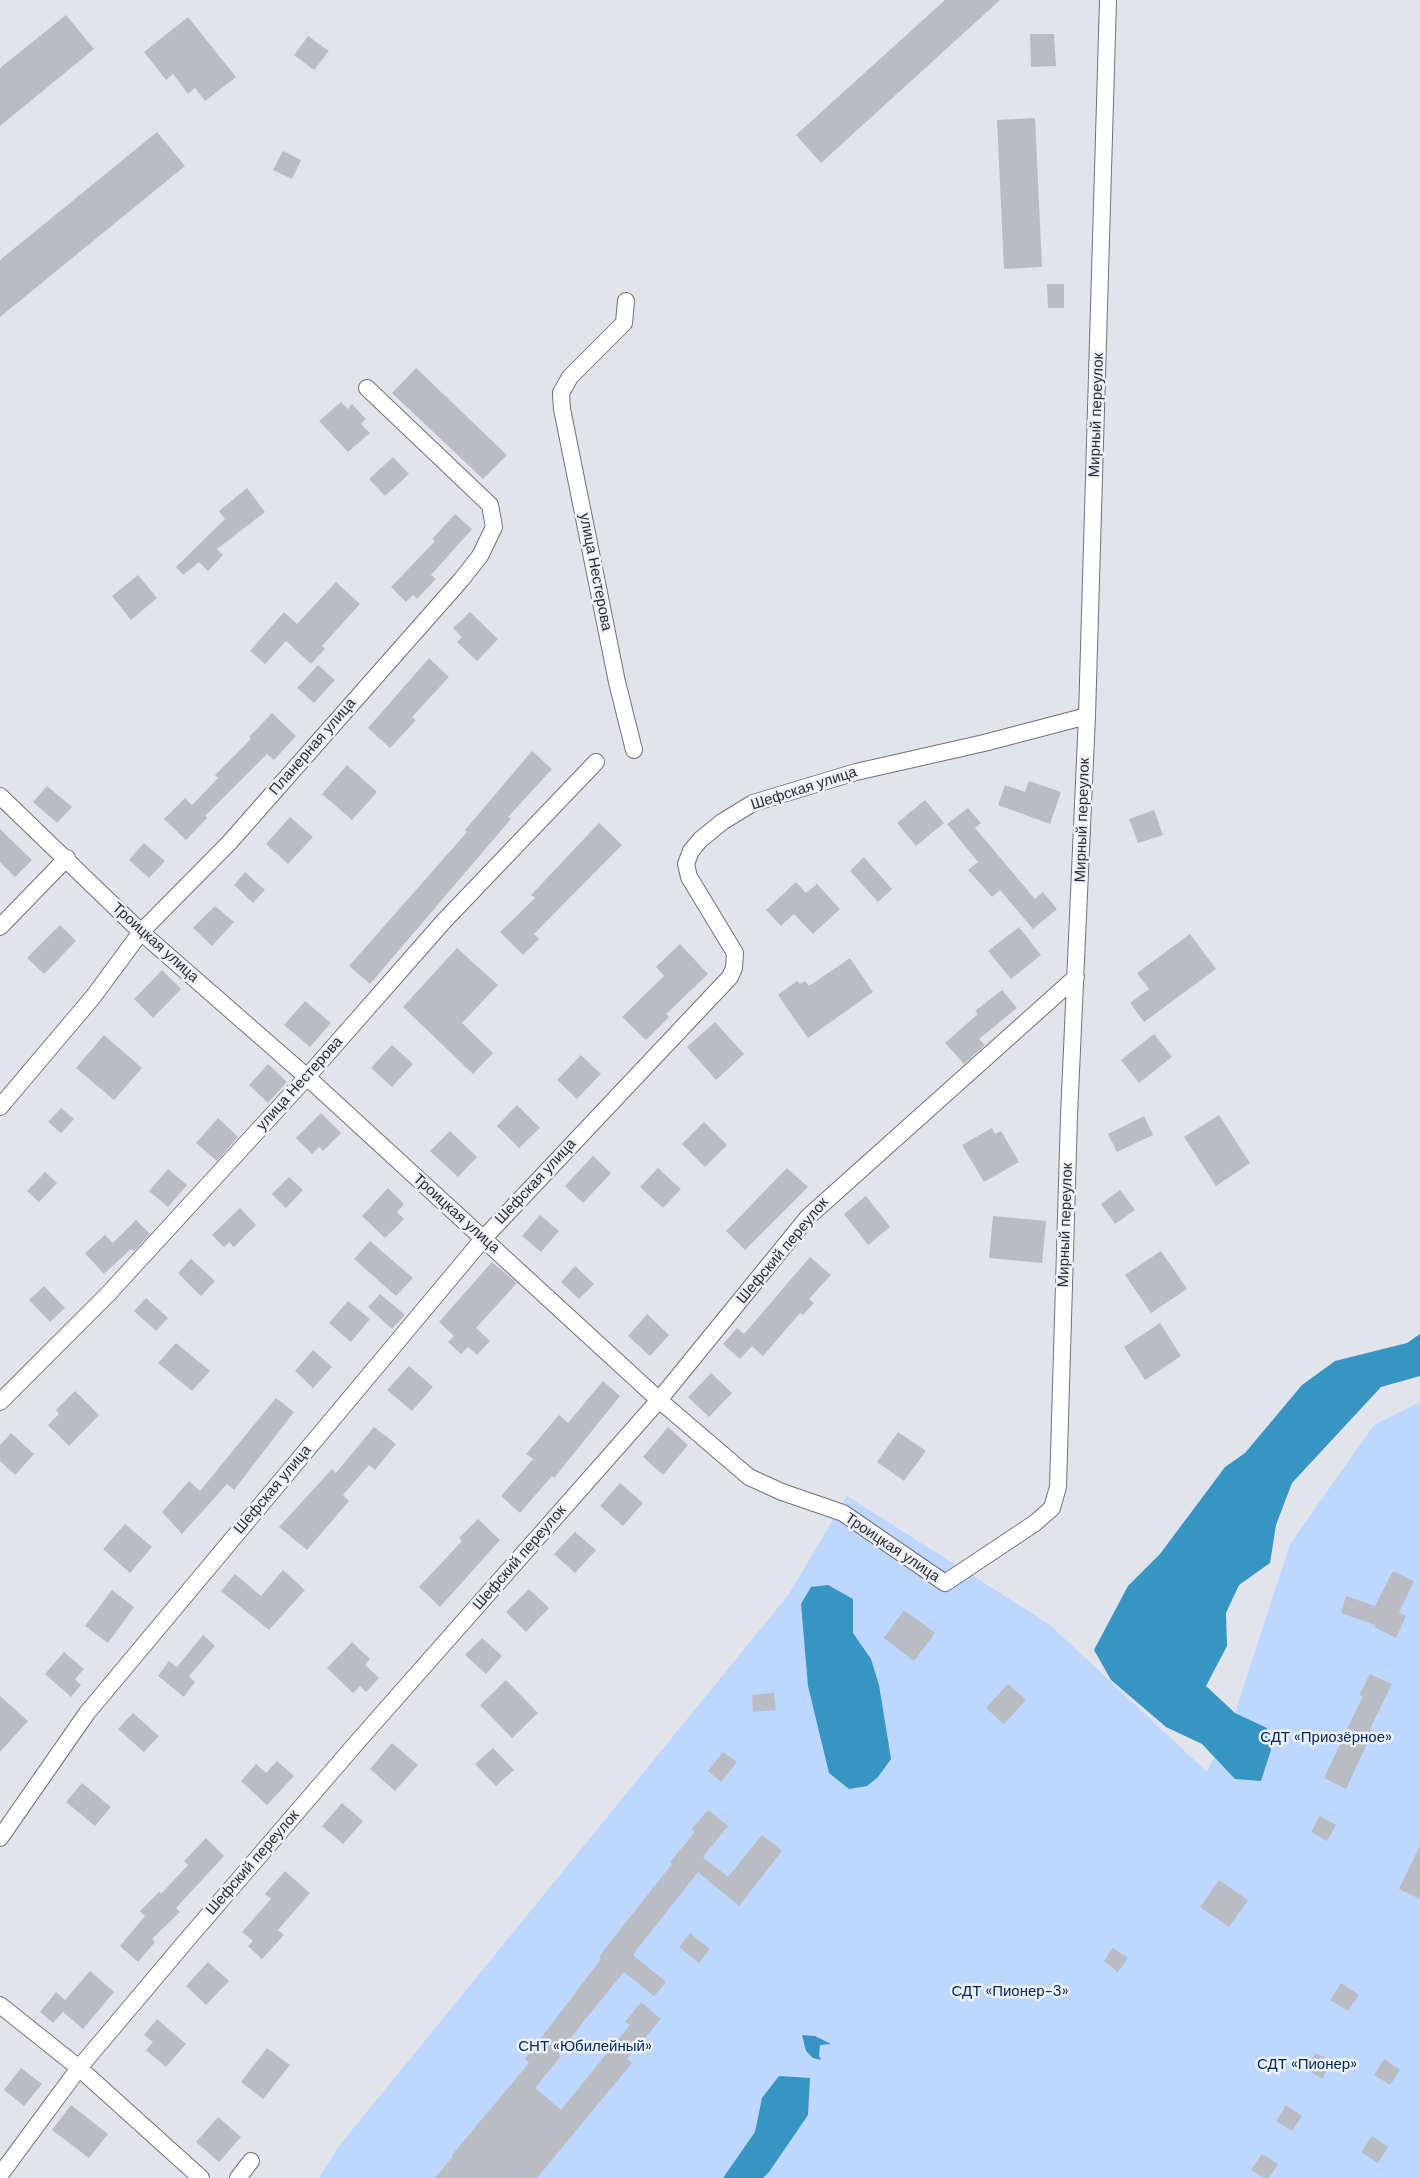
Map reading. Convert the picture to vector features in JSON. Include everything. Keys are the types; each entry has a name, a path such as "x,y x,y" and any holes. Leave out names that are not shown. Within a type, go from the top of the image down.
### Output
{"street":[{"name":"Мирный переулок","path":"945,1583 1035,1523 1052,1508 1058,1487 1069,1116 1088,716 1108,0"},
{"name":"улица Нестерова","path":"626,302 624,323 570,377 561,393 562,409 613,662 634,750"},
{"name":"Планерная улица","path":"0,1107 92,997 141,932 229,843 401,646 462,580 480,556 494,527 490,506 367,388"},
{"name":"Шефская улица","path":"0,1838 87,1713 483,1239 730,976 734,968 735,953 689,877 686,864 691,851 700,840 722,822 753,803 891,763 984,743 1088,716"},
{"name":"улица Нестерова","path":"0,1402 108,1293 307,1077 444,921 596,762"},
{"name":"Троицкая улица","path":"0,796 141,932 307,1077 659,1400 749,1477 782,1492 843,1513 945,1583"},
{"path":"0,927 66,858"},
{"name":"Шефский переулок","path":"0,2175 79,2068 359,1740 659,1400 818,1206 1076,976"},
{"path":"0,2005 79,2068 200,2178"},
{"path":"238,2178 251,2161"}],"green space":[{"path":"1420,1402 1420,2178 319,2178 339,2146 789,1594 847,1496 1049,1624 1207,1772 1235,1713 1290,1544 1374,1425"}],"shaded area":[{"path":"1420,1334 1420,1376 1381,1387 1292,1483 1276,1525 1270,1563 1239,1585 1226,1613 1227,1646 1206,1686 1235,1713 1267,1728 1271,1750 1261,1781 1235,1779 1202,1744 1166,1727 1111,1680 1094,1650 1128,1586 1160,1554 1225,1467 1245,1453 1302,1385 1335,1361 1407,1343"},
{"path":"828,1585 853,1599 853,1633 871,1659 879,1685 891,1759 878,1777 867,1786 849,1789 829,1773 808,1686 801,1604 811,1587"},
{"path":"802,2035 815,2036 831,2044 820,2045 819,2055 821,2060 813,2058 806,2051"},
{"path":"779,2076 810,2078 808,2115 763,2178 723,2178 755,2132 762,2098"}],"building":[{"path":"945,0 1000,0 821,163 796,135"},
{"path":"66,15 94,49 0,126 0,68"},
{"path":"188,17 236,77 205,101 195,88 188,94 173,74 166,80 144,52"},
{"path":"1030,34 1054,34 1056,66 1031,67"},
{"path":"308,36 329,51 314,70 294,55"},
{"path":"1035,118 1042,267 1004,269 997,120"},
{"path":"157,132 185,166 0,317 0,260"},
{"path":"283,151 301,160 292,179 273,170"},
{"path":"1047,284 1064,284 1064,308 1048,308"},
{"path":"416,368 507,455 483,479 392,393"},
{"path":"341,402 348,409 352,404 366,419 361,424 370,433 348,452 319,421"},
{"path":"393,457 409,474 385,496 369,479"},
{"path":"247,488 265,512 217,549 223,555 208,571 199,562 183,575 176,567 225,519 219,511"},
{"path":"455,514 472,529 431,575 436,579 417,599 413,595 406,602 391,587 435,541 432,539"},
{"path":"138,575 157,598 131,620 112,596"},
{"path":"336,582 360,604 322,646 325,649 311,664 286,641 265,664 250,651 284,612 297,624"},
{"path":"470,612 498,639 477,661 457,642 462,637 453,628"},
{"path":"429,658 449,677 412,717 416,720 390,748 368,728"},
{"path":"318,665 335,680 314,703 297,688"},
{"path":"272,713 296,736 274,760 267,754 205,816 207,818 186,840 164,819 185,798 192,805 218,778 215,775 251,739 249,737"},
{"path":"532,751 552,769 508,817 511,819 370,984 349,966 467,832 465,830"},
{"path":"347,765 377,792 352,820 322,794"},
{"path":"1029,781 1061,792 1050,824 998,805 1005,785 1025,792"},
{"path":"47,786 72,807 57,823 33,802"},
{"path":"925,800 944,823 916,846 897,823"},
{"path":"968,808 981,823 975,828 1035,899 1043,892 1057,909 1033,929 1000,890 992,897 968,870 978,862 947,824"},
{"path":"1154,810 1163,835 1138,843 1129,819"},
{"path":"290,817 313,837 288,864 266,844"},
{"path":"599,823 622,845 534,934 539,939 523,955 500,932 535,898 531,895"},
{"path":"0,829 32,860 15,877 0,862"},
{"path":"144,843 165,861 149,878 129,860"},
{"path":"864,857 892,889 878,902 850,871"},
{"path":"245,872 265,890 253,903 234,885"},
{"path":"796,882 806,893 817,884 840,909 813,934 794,914 781,926 766,910"},
{"path":"215,906 234,922 212,946 193,928"},
{"path":"60,925 76,941 44,974 27,958"},
{"path":"1019,927 1041,955 1011,979 988,951"},
{"path":"1190,934 1216,969 1144,1022 1130,1003 1149,989 1137,973"},
{"path":"680,944 708,974 666,1014 669,1017 646,1040 622,1017 664,976 656,967"},
{"path":"457,948 498,985 462,1023 493,1053 473,1074 403,1007"},
{"path":"850,958 873,992 808,1038 778,995 797,981 800,984 805,981 809,986"},
{"path":"162,970 181,989 153,1018 134,999"},
{"path":"1002,990 1017,1008 979,1039 985,1045 964,1064 945,1043 978,1014 975,1011"},
{"path":"305,1001 331,1023 310,1047 284,1025"},
{"path":"715,1022 744,1054 716,1080 687,1047"},
{"path":"1154,1034 1172,1057 1139,1083 1121,1060"},
{"path":"104,1035 142,1068 114,1100 76,1068"},
{"path":"392,1045 413,1064 392,1087 371,1068"},
{"path":"581,1055 601,1074 577,1099 557,1080"},
{"path":"268,1064 287,1082 268,1103 249,1085"},
{"path":"517,1105 540,1128 519,1148 497,1126"},
{"path":"61,1108 74,1119 61,1133 48,1122"},
{"path":"321,1113 341,1133 323,1151 319,1147 312,1154 296,1138"},
{"path":"1219,1115 1250,1163 1216,1186 1184,1137"},
{"path":"1144,1116 1153,1135 1117,1152 1108,1134"},
{"path":"218,1118 238,1137 217,1161 196,1143"},
{"path":"704,1122 727,1145 705,1167 682,1144"},
{"path":"992,1128 995,1134 1001,1131 1019,1162 984,1182 962,1145"},
{"path":"450,1131 477,1157 458,1177 430,1151"},
{"path":"593,1156 611,1173 583,1203 565,1186"},
{"path":"658,1168 681,1189 663,1208 640,1187"},
{"path":"787,1168 808,1187 745,1250 726,1231"},
{"path":"168,1169 187,1185 168,1207 149,1191"},
{"path":"45,1172 57,1183 39,1202 27,1191"},
{"path":"289,1177 303,1190 286,1208 272,1194"},
{"path":"388,1188 404,1204 397,1212 404,1219 385,1238 362,1216"},
{"path":"1120,1190 1135,1210 1115,1224 1101,1204"},
{"path":"866,1196 890,1227 868,1245 844,1214"},
{"path":"240,1208 256,1225 234,1247 229,1242 224,1247 212,1235"},
{"path":"540,1215 559,1231 541,1252 522,1236"},
{"path":"993,1216 1046,1221 1042,1263 989,1258"},
{"path":"136,1220 150,1234 134,1251 131,1249 104,1274 85,1253 105,1235 113,1243"},
{"path":"370,1241 413,1278 396,1296 354,1259"},
{"path":"1161,1251 1187,1289 1151,1313 1125,1275"},
{"path":"810,1257 831,1275 809,1299 814,1303 803,1315 800,1313 763,1356 752,1346 740,1359 723,1344 737,1328 744,1334"},
{"path":"191,1259 215,1281 201,1296 178,1273"},
{"path":"492,1262 517,1283 476,1328 490,1341 477,1355 468,1347 461,1354 448,1342 454,1336 439,1322"},
{"path":"575,1266 594,1284 579,1299 561,1282"},
{"path":"44,1286 65,1308 50,1322 29,1300"},
{"path":"380,1294 405,1315 392,1329 368,1307"},
{"path":"146,1298 168,1318 156,1331 134,1311"},
{"path":"348,1301 370,1319 351,1342 329,1323"},
{"path":"647,1314 669,1335 650,1356 628,1336"},
{"path":"1160,1323 1181,1356 1145,1380 1124,1347"},
{"path":"176,1343 210,1371 192,1391 158,1363"},
{"path":"313,1350 332,1367 313,1388 295,1371"},
{"path":"409,1366 433,1387 412,1411 387,1390"},
{"path":"711,1373 732,1393 709,1417 688,1397"},
{"path":"603,1381 620,1396 554,1478 552,1476 520,1513 501,1496 533,1459 526,1454 559,1415 568,1423"},
{"path":"75,1391 99,1415 69,1446 48,1425 59,1414 56,1410"},
{"path":"276,1398 294,1412 234,1490 227,1484 182,1534 162,1512 189,1481 200,1491"},
{"path":"374,1427 396,1444 375,1470 369,1465 343,1495 349,1501 307,1550 279,1527 332,1469 336,1473"},
{"path":"668,1427 688,1445 663,1475 643,1457"},
{"path":"898,1432 926,1451 904,1481 877,1462"},
{"path":"11,1433 34,1454 15,1475 0,1461 0,1445"},
{"path":"620,1483 643,1503 623,1526 600,1506"},
{"path":"478,1519 500,1540 440,1607 419,1587 462,1541 459,1538"},
{"path":"125,1524 152,1547 130,1573 103,1549"},
{"path":"575,1532 596,1550 575,1573 554,1554"},
{"path":"283,1570 305,1590 269,1630 221,1591 235,1574 261,1596"},
{"path":"1393,1571 1414,1581 1399,1613 1406,1616 1396,1638 1374,1627 1375,1625 1341,1613 1346,1596 1375,1606"},
{"path":"529,1589 549,1608 526,1632 506,1612"},
{"path":"112,1590 134,1607 108,1643 85,1626"},
{"path":"904,1610 935,1633 914,1661 884,1638"},
{"path":"203,1635 215,1646 189,1676 195,1682 184,1697 158,1676 169,1661 177,1667"},
{"path":"482,1638 502,1656 486,1674 465,1655"},
{"path":"352,1642 370,1659 365,1665 379,1678 366,1692 360,1686 353,1693 327,1668"},
{"path":"64,1652 84,1669 75,1679 81,1685 71,1697 45,1674"},
{"path":"1370,1674 1392,1684 1370,1729 1373,1731 1346,1789 1324,1778 1363,1696 1359,1695"},
{"path":"506,1680 538,1713 512,1738 480,1705"},
{"path":"1008,1684 1026,1700 1004,1724 986,1708"},
{"path":"774,1693 776,1710 753,1712 752,1695"},
{"path":"0,1696 28,1721 0,1752"},
{"path":"133,1713 159,1736 144,1752 118,1729"},
{"path":"392,1743 418,1765 395,1791 370,1769"},
{"path":"493,1748 514,1770 496,1786 475,1764"},
{"path":"723,1752 737,1762 721,1782 708,1771"},
{"path":"277,1761 294,1776 267,1805 241,1781 256,1764 266,1773"},
{"path":"82,1783 111,1807 95,1826 66,1802"},
{"path":"342,1803 363,1821 343,1844 322,1826"},
{"path":"708,1810 728,1826 703,1857 728,1877 762,1835 782,1851 739,1906 698,1872 634,1953 634,1956 666,1982 654,1996 624,1972 584,2021 559,2054 561,2056 535,2088 561,2110 630,2025 625,2022 641,2002 661,2019 627,2059 632,2063 537,2178 435,2178 529,2063 525,2059 601,1959 599,1957 672,1864 670,1862 695,1832 692,1829"},
{"path":"1320,1816 1336,1825 1327,1841 1311,1832"},
{"path":"206,1838 224,1856 176,1908 180,1912 152,1939 155,1942 138,1962 120,1946 145,1916 140,1911 159,1892 161,1894 188,1865 184,1861"},
{"path":"1420,1845 1420,1899 1399,1889"},
{"path":"285,1871 310,1893 278,1930 284,1935 262,1959 248,1946 253,1941 242,1932 271,1899 265,1894"},
{"path":"1219,1880 1248,1900 1229,1927 1200,1907"},
{"path":"690,1933 710,1949 699,1963 679,1947"},
{"path":"1113,1948 1128,1958 1118,1972 1104,1961"},
{"path":"208,1962 229,1981 206,2005 186,1986"},
{"path":"90,1971 114,1992 83,2029 63,2012 53,2023 40,2012 56,1992 65,2000"},
{"path":"1341,1983 1359,1995 1348,2011 1330,2000"},
{"path":"157,2019 186,2044 166,2067 146,2050 153,2042 144,2035"},
{"path":"267,2048 290,2065 263,2099 241,2082"},
{"path":"1316,2053 1332,2063 1322,2079 1306,2069"},
{"path":"1384,2059 1400,2070 1390,2085 1374,2075"},
{"path":"21,2068 42,2084 24,2106 4,2090"},
{"path":"71,2105 108,2134 89,2158 52,2130"},
{"path":"1286,2105 1302,2116 1292,2131 1276,2121"},
{"path":"218,2117 241,2137 219,2162 196,2142"},
{"path":"1372,2136 1388,2147 1378,2163 1361,2152"},
{"path":"1262,2154 1278,2164 1269,2178 1264,2178 1251,2170"}],"park label":[{"name":"СДТ «Приозёрное»","path":"1326,1738"},
{"name":"СДТ «Пионер-3»","path":"1010,1992"},
{"name":"СНТ «Юбилейный»","path":"585,2047"},
{"name":"СДТ «Пионер»","path":"1307,2065"}]}
